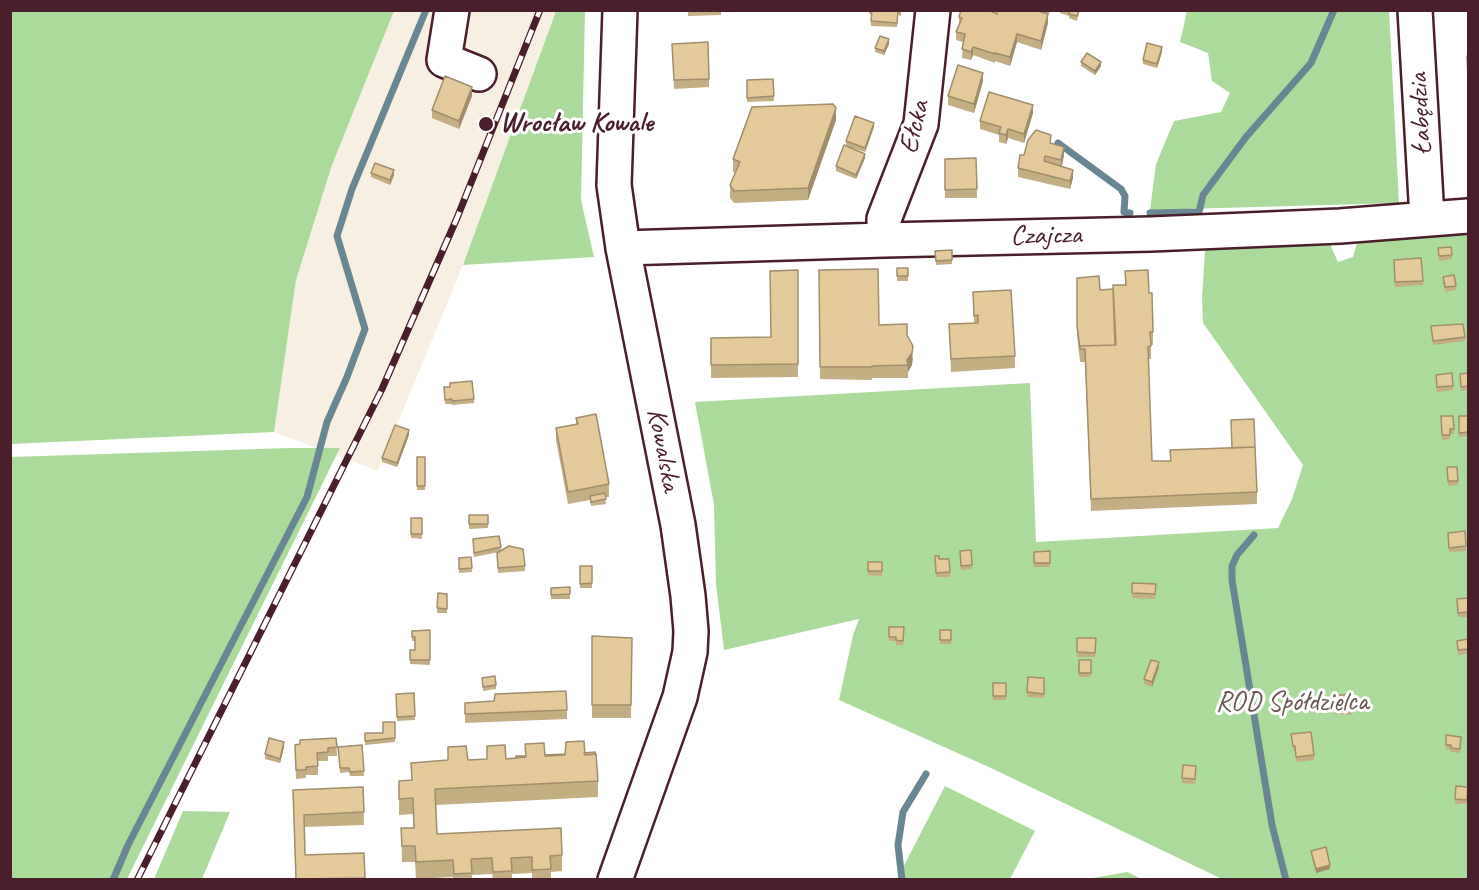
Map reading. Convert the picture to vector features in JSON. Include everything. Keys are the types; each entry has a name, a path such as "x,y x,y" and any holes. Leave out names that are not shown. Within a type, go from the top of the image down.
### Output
{"street":[{"path":"452,10 444,60 479,74"},
{"name":"Kowalska","path":"615,879 680,697 690,652 691,631 678,525 623,248 613,170 620,10"},
{"name":"Ełcka","path":"884,240 884,219 921,124 933,10"},
{"name":"Łabędzia","path":"1415,10 1427,218"},
{"name":"Czajcza","path":"623,248 1150,234 1340,226 1468,216"}],"shaded area":[{"path":"394,11 556,11 463,265 378,471 274,432 296,280 332,165"}],"green space":[{"path":"10,11 394,11 332,165 296,280 274,432 11,444"},
{"path":"556,11 585,11 581,200 594,257 463,265"},
{"path":"1187,11 1389,11 1399,203 1150,210 1156,164 1174,121 1221,112 1230,93 1212,81 1208,53 1180,42"},
{"name":"ROD Spółdzielca","path":"1468,233 1468,879 1222,879 991,768 839,700 853,635 859,619 724,650 716,584 714,505 695,402 1030,383 1036,542 1278,528 1292,499 1303,465 1203,323 1205,250 1329,242 1338,262 1353,257 1358,239"},
{"path":"340,448 127,879 11,879 11,457"},
{"path":"945,786 1035,831 1010,879 897,879"},
{"path":"183,811 230,812 202,879 154,879"},
{"path":"1127,872 1142,879 1092,879 1093,878"}],"building":[{"path":"872,10 898,11 897,23 871,21"},
{"path":"961,10 988,10 997,14 998,10 1035,10 1048,14 1041,41 1017,34 1010,57 973,47 971,52 962,49 965,34 956,32 962,18 959,17"},
{"path":"1066,10 1079,10 1077,16 1069,14 1070,11"},
{"path":"880,36 889,39 884,51 875,48"},
{"path":"708,42 709,79 674,80 672,44"},
{"path":"1147,43 1162,47 1157,64 1143,60"},
{"path":"1087,53 1101,62 1095,71 1081,62"},
{"path":"958,65 983,73 974,104 948,96"},
{"path":"445,76 472,87 459,121 432,110"},
{"path":"773,79 774,96 747,98 747,80"},
{"path":"989,92 1033,105 1024,134 1008,129 1006,135 999,133 1001,127 980,121"},
{"path":"833,104 836,108 808,188 734,191 730,185 740,162 733,159 752,107"},
{"path":"855,116 874,123 865,148 846,141"},
{"path":"1036,130 1051,135 1050,143 1064,147 1061,160 1045,156 1044,161 1073,170 1070,181 1018,168 1020,155 1024,155 1028,140"},
{"path":"844,145 865,154 856,175 836,166"},
{"path":"976,158 977,189 945,190 945,159"},
{"path":"375,163 394,170 390,180 371,173"},
{"path":"1451,247 1452,255 1439,256 1438,248"},
{"path":"952,250 952,260 936,261 935,251"},
{"path":"1421,258 1423,281 1395,282 1394,260"},
{"path":"897,268 908,268 908,276 897,276"},
{"path":"878,269 879,325 907,324 907,335 913,346 912,353 907,360 908,365 820,367 819,270"},
{"path":"798,270 798,364 711,365 711,338 771,337 770,271"},
{"path":"1148,270 1149,293 1152,293 1153,332 1150,332 1151,346 1148,347 1152,461 1171,461 1170,450 1255,447 1257,492 1091,499 1085,349 1080,349 1080,346 1116,345 1113,285 1126,285 1125,271"},
{"path":"1454,275 1456,286 1445,287 1443,277"},
{"path":"1099,276 1100,290 1113,289 1115,345 1080,346 1080,348 1077,326 1077,278"},
{"path":"1011,290 1015,356 951,359 949,324 978,323 978,315 974,316 973,292"},
{"path":"1463,324 1465,337 1433,341 1431,326"},
{"path":"1452,373 1453,386 1437,387 1436,375"},
{"path":"1468,373 1468,386 1461,387 1460,374"},
{"path":"472,381 474,399 445,400 444,387 450,387 450,383"},
{"path":"596,414 609,484 568,492 556,428 578,424 576,418"},
{"path":"1441,416 1453,416 1454,429 1450,429 1450,435 1442,435"},
{"path":"1459,416 1468,416 1468,432 1459,433"},
{"path":"1254,419 1255,447 1232,448 1231,420"},
{"path":"395,425 409,430 397,463 382,458"},
{"path":"417,457 425,457 425,486 417,486"},
{"path":"1447,467 1457,467 1458,481 1448,481"},
{"path":"605,493 606,499 591,502 590,496"},
{"path":"469,515 488,515 488,524 469,524"},
{"path":"411,518 422,518 422,534 411,534"},
{"path":"1465,531 1466,546 1449,548 1448,533"},
{"path":"499,536 501,547 474,553 473,539"},
{"path":"509,546 523,549 525,566 498,568 497,553"},
{"path":"971,550 972,565 961,566 960,551"},
{"path":"1050,551 1050,563 1034,563 1034,552"},
{"path":"935,556 939,556 939,559 949,559 950,572 936,573"},
{"path":"471,557 472,568 459,569 459,558"},
{"path":"868,562 882,562 882,571 868,571"},
{"path":"580,566 592,566 592,583 580,584"},
{"path":"1132,583 1156,584 1155,594 1132,593"},
{"path":"570,587 570,594 551,595 551,588"},
{"path":"438,593 447,594 447,609 437,608"},
{"path":"1468,598 1468,612 1458,613 1457,599"},
{"path":"889,627 904,627 903,641 896,640 896,637 889,637"},
{"path":"430,630 430,660 410,660 410,650 415,650 415,637 412,637 412,631"},
{"path":"940,630 951,630 951,640 940,640"},
{"path":"592,636 632,638 631,705 592,705"},
{"path":"1077,638 1096,638 1095,653 1077,652"},
{"path":"1468,639 1468,649 1458,650 1457,641"},
{"path":"1079,660 1091,660 1091,673 1079,673"},
{"path":"1151,660 1159,662 1152,682 1144,679"},
{"path":"495,676 496,685 483,687 482,678"},
{"path":"1028,677 1044,678 1044,694 1027,692"},
{"path":"993,683 1006,683 1006,696 993,696"},
{"path":"566,691 567,710 465,714 465,703 494,701 495,694"},
{"path":"414,693 415,716 397,717 396,694"},
{"path":"1335,695 1352,695 1352,710 1335,710"},
{"path":"383,722 395,722 395,738 365,741 365,733 383,733"},
{"path":"1311,732 1314,755 1296,757 1291,734"},
{"path":"1446,735 1461,737 1460,749 1446,745"},
{"path":"269,738 284,742 280,759 265,754"},
{"path":"336,738 337,747 328,748 328,752 317,753 318,766 296,770 295,745 300,744 300,740"},
{"path":"584,741 585,755 596,754 598,781 435,789 437,834 561,828 562,855 550,856 551,869 532,870 532,857 511,858 512,871 493,872 492,858 471,859 472,873 454,874 453,860 416,862 415,846 402,846 401,828 414,828 413,798 399,799 399,781 412,780 411,763 448,760 448,747 466,746 468,760 487,759 487,746 505,745 506,759 526,757 525,744 544,743 545,756 565,755 566,742"},
{"path":"362,745 364,771 350,772 349,768 340,768 338,747"},
{"path":"1183,765 1196,766 1195,779 1182,778"},
{"path":"1456,786 1468,787 1467,800 1455,799"},
{"path":"363,787 364,812 304,815 305,855 364,853 365,878 296,879 293,790"},
{"path":"1326,847 1330,865 1316,869 1311,851"}],"waterway":[{"path":"113,880 128,845 307,497 327,422 365,329 337,236 352,189 426,10"},
{"path":"1150,213 1199,212 1203,195 1246,137 1311,63 1334,10"},
{"path":"1058,143 1121,189 1125,196 1124,212 1130,213"},
{"path":"1254,535 1237,555 1232,566 1232,580 1272,825 1286,880"},
{"path":"902,880 898,845 903,812 926,774"}],"railway":[{"path":"137,880 382,389 457,218 540,10"}],"place":[{"name":"Wrocław Kowale","path":"486,124"}]}
